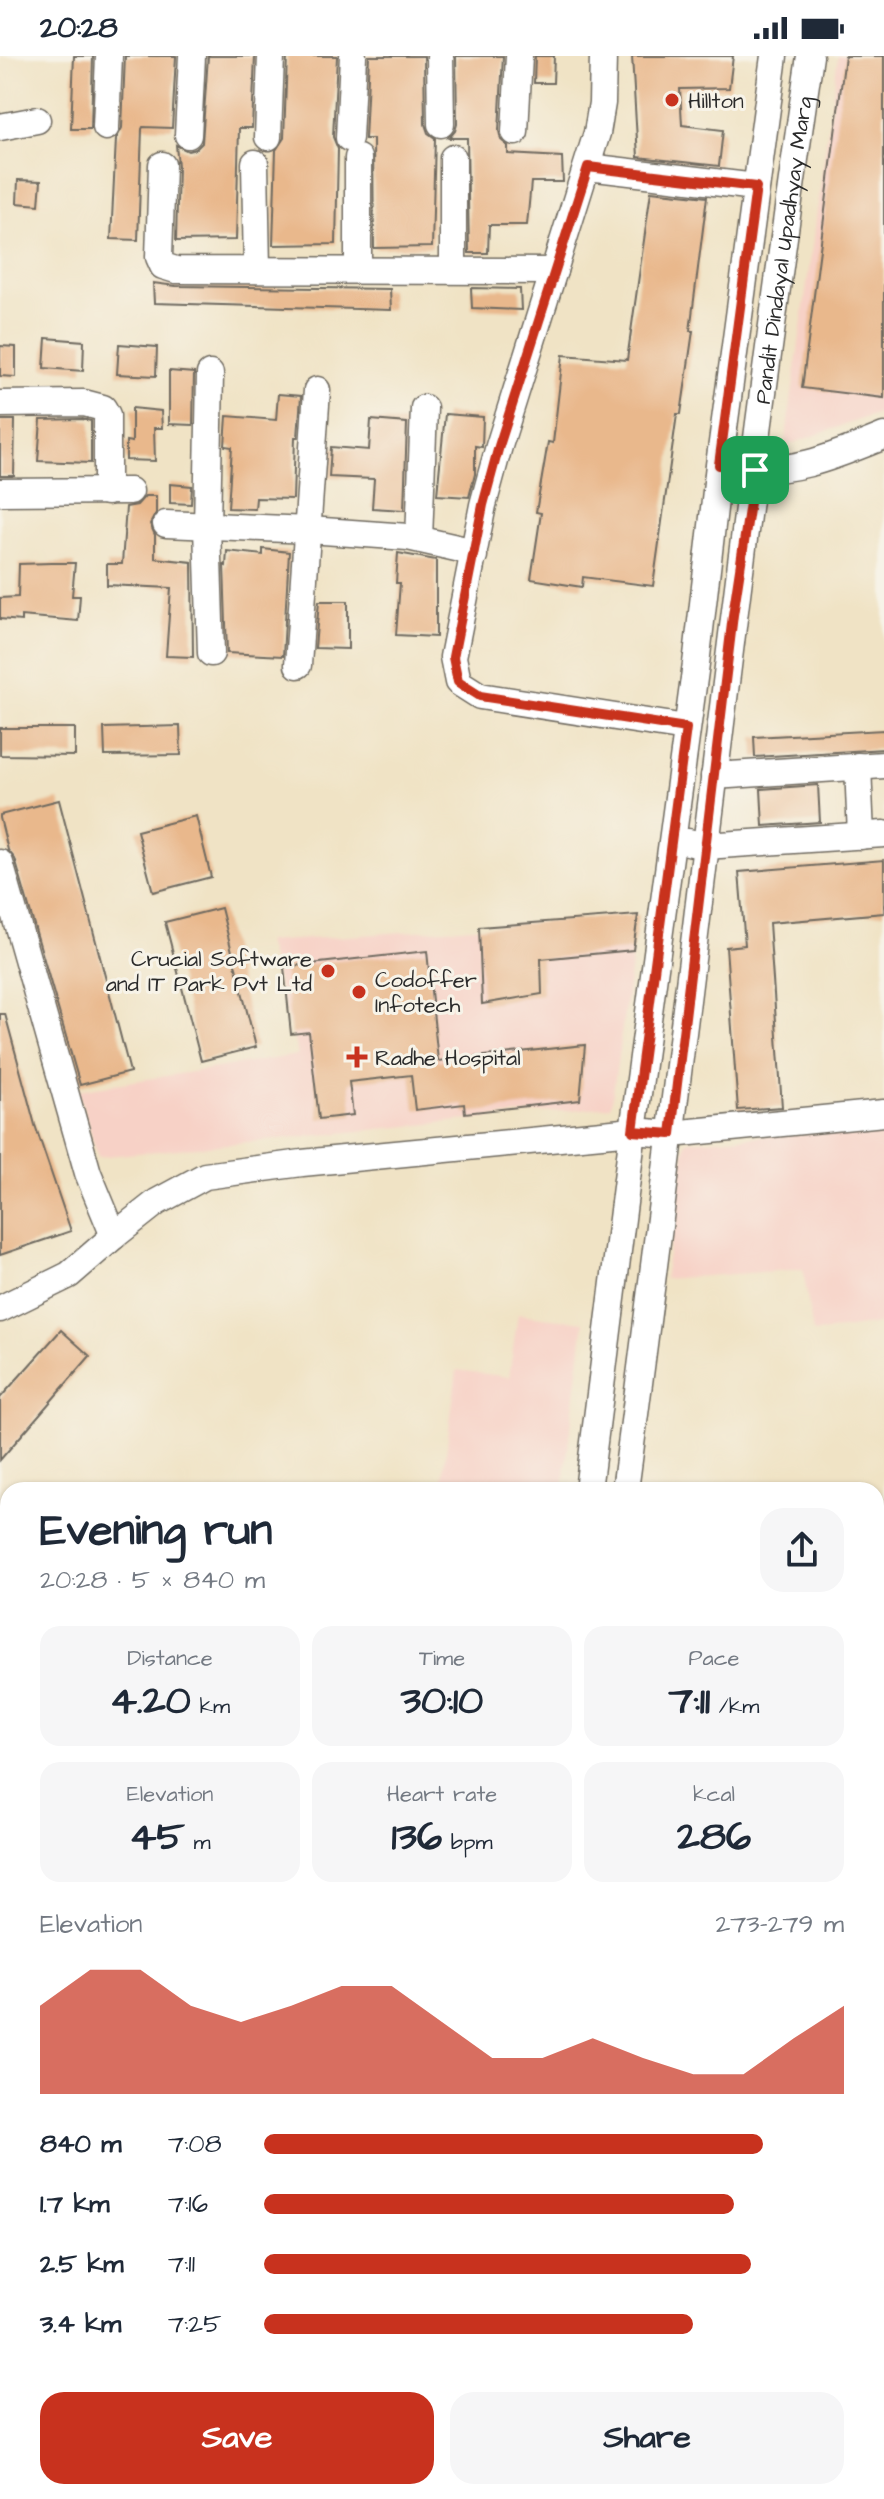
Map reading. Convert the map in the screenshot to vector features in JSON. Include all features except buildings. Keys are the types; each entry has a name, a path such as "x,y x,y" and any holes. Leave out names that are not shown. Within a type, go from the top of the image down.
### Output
{"street":[{"path":"106,127 109,56"},
{"path":"188,135 192,56"},
{"path":"268,137 271,56"},
{"path":"353,56 358,270"},
{"path":"440,56 441,124"},
{"path":"515,132 519,56"},
{"path":"603,56 602,103 588,167 499,446 483,505 453,657 458,682 480,696 686,728"},
{"name":"Pandit Dindayal Upadhyay Marg","path":"589,1482 774,56"},
{"name":"Pandit Dindayal Upadhyay Marg","path":"626,1482 733,615 810,56"},
{"path":"0,127 37,120"},
{"path":"453,158 453,270"},
{"path":"255,163 257,270"},
{"path":"162,165 159,257 163,266 176,270 554,271"},
{"path":"588,167 756,187"},
{"path":"210,374 207,527 211,653"},
{"path":"298,665 317,390"},
{"path":"0,404 84,403 103,408 107,415 119,492 0,492"},
{"path":"419,539 424,408"},
{"path":"719,465 755,470 790,468 827,459 884,436"},
{"path":"166,524 309,530 419,539 461,549 474,556"},
{"path":"671,839 705,846 873,835 871,765 714,776"},
{"path":"0,863 88,1173 114,1236"},
{"path":"0,1309 69,1275 157,1202 205,1176 302,1163 633,1131 671,1134 884,1113"}],"shaded area":[{"path":"838,56 884,56 884,411 785,446"},
{"path":"638,915 611,1106 98,1157 78,1090 298,1055 266,942"},
{"path":"884,1128 884,1323 813,1333 803,1269 664,1279 686,1141"},
{"path":"518,1314 584,1322 564,1482 442,1482 457,1370 509,1377"}],"place":[{"name":"Hillton","path":"672,100"},
{"name":"Crucial Software and IT Park Pvt Ltd","path":"328,971"},
{"name":"Codoffer Infotech","path":"359,992"},
{"name":"Radhe Hospital","path":"357,1057"}],"route":[{"path":"588,167 756,187 719,465 755,470 733,615 671,1134 633,1131 686,728 480,696 458,682 453,657 483,505 499,446 588,167"}]}
